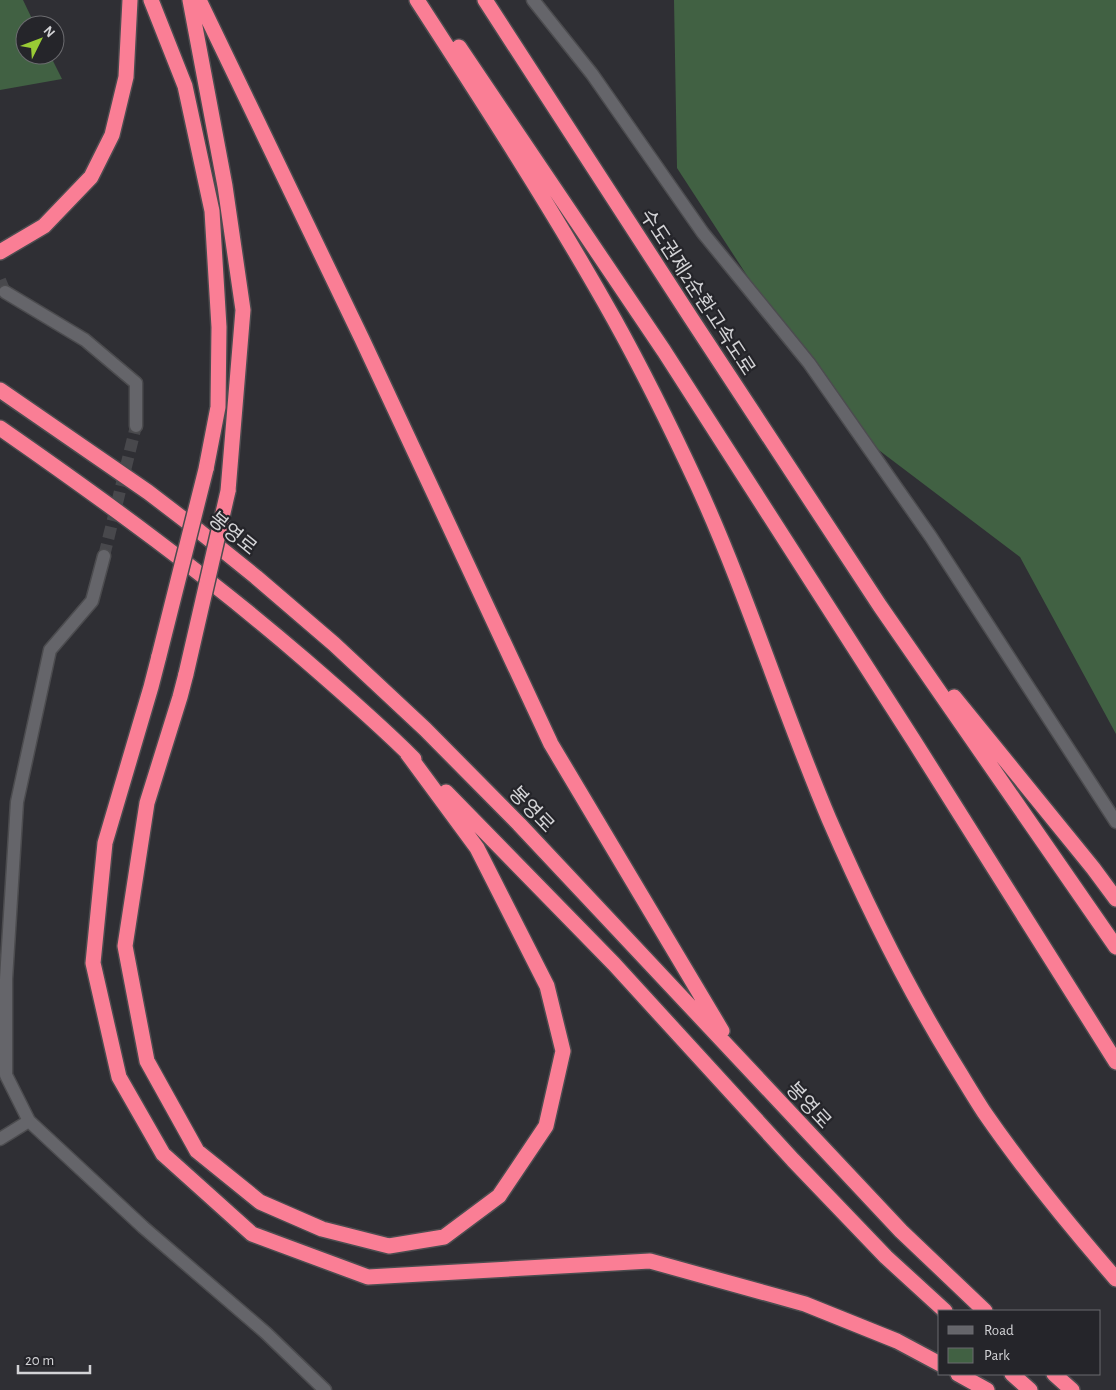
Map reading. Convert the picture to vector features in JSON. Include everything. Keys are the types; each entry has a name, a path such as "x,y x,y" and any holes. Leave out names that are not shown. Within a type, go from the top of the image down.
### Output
{"highway":[{"path":"0,252 44,226 91,177 112,135 126,77 130,0"},
{"path":"151,0 185,86 212,211 220,327 218,406 206,469 151,687 105,843 93,963 119,1077 163,1154 252,1234 368,1277 650,1262 805,1304 897,1341 938,1363"},
{"path":"190,0 225,186 243,310 228,491 186,674 147,804 125,946 147,1061 197,1151 260,1202 322,1229 388,1246 444,1237 499,1196 546,1126 563,1051 546,986 477,848 407,753"},
{"path":"198,0 358,330 551,744 737,1056"},
{"path":"417,0 571,244 616,322 654,394 698,486 732,568 829,818 899,968 982,1109 1074,1232 1116,1279"},
{"path":"428,0 664,351 914,740 1116,1062"},
{"name":"수도권제2순환고속도로","path":"485,0 880,606"},
{"name":"봉영로","path":"0,390 140,487 199,531 334,644 425,729 519,824 901,1231 984,1310"},
{"path":"0,428 142,528 264,625 346,695 407,753 614,964 793,1160 873,1243 944,1310"},
{"path":"880,606 1094,868 1116,899"},
{"path":"880,606 1116,947"},
{"path":"960,1375 987,1390"},
{"path":"1013,1375 1030,1390"},
{"path":"1055,1375 1072,1390"}],"street":[{"path":"533,0 592,74 703,233 809,363 930,537 1116,822"},
{"path":"5,292 85,340 136,383 136,426"},
{"path":"104,556 92,601 50,650 17,802 6,979 6,1076 28,1121 143,1227 266,1333 325,1390"},
{"path":"0,1139 28,1121"}],"green space":[{"path":"0,0 23,0 30,15 15,15 15,65 55,65 62,79 0,90"},
{"path":"674,0 1116,0 1116,734 1020,557 843,423 677,168"}],"tunnel":[{"path":"0,280 5,292"},
{"path":"104,556 136,426"}]}
